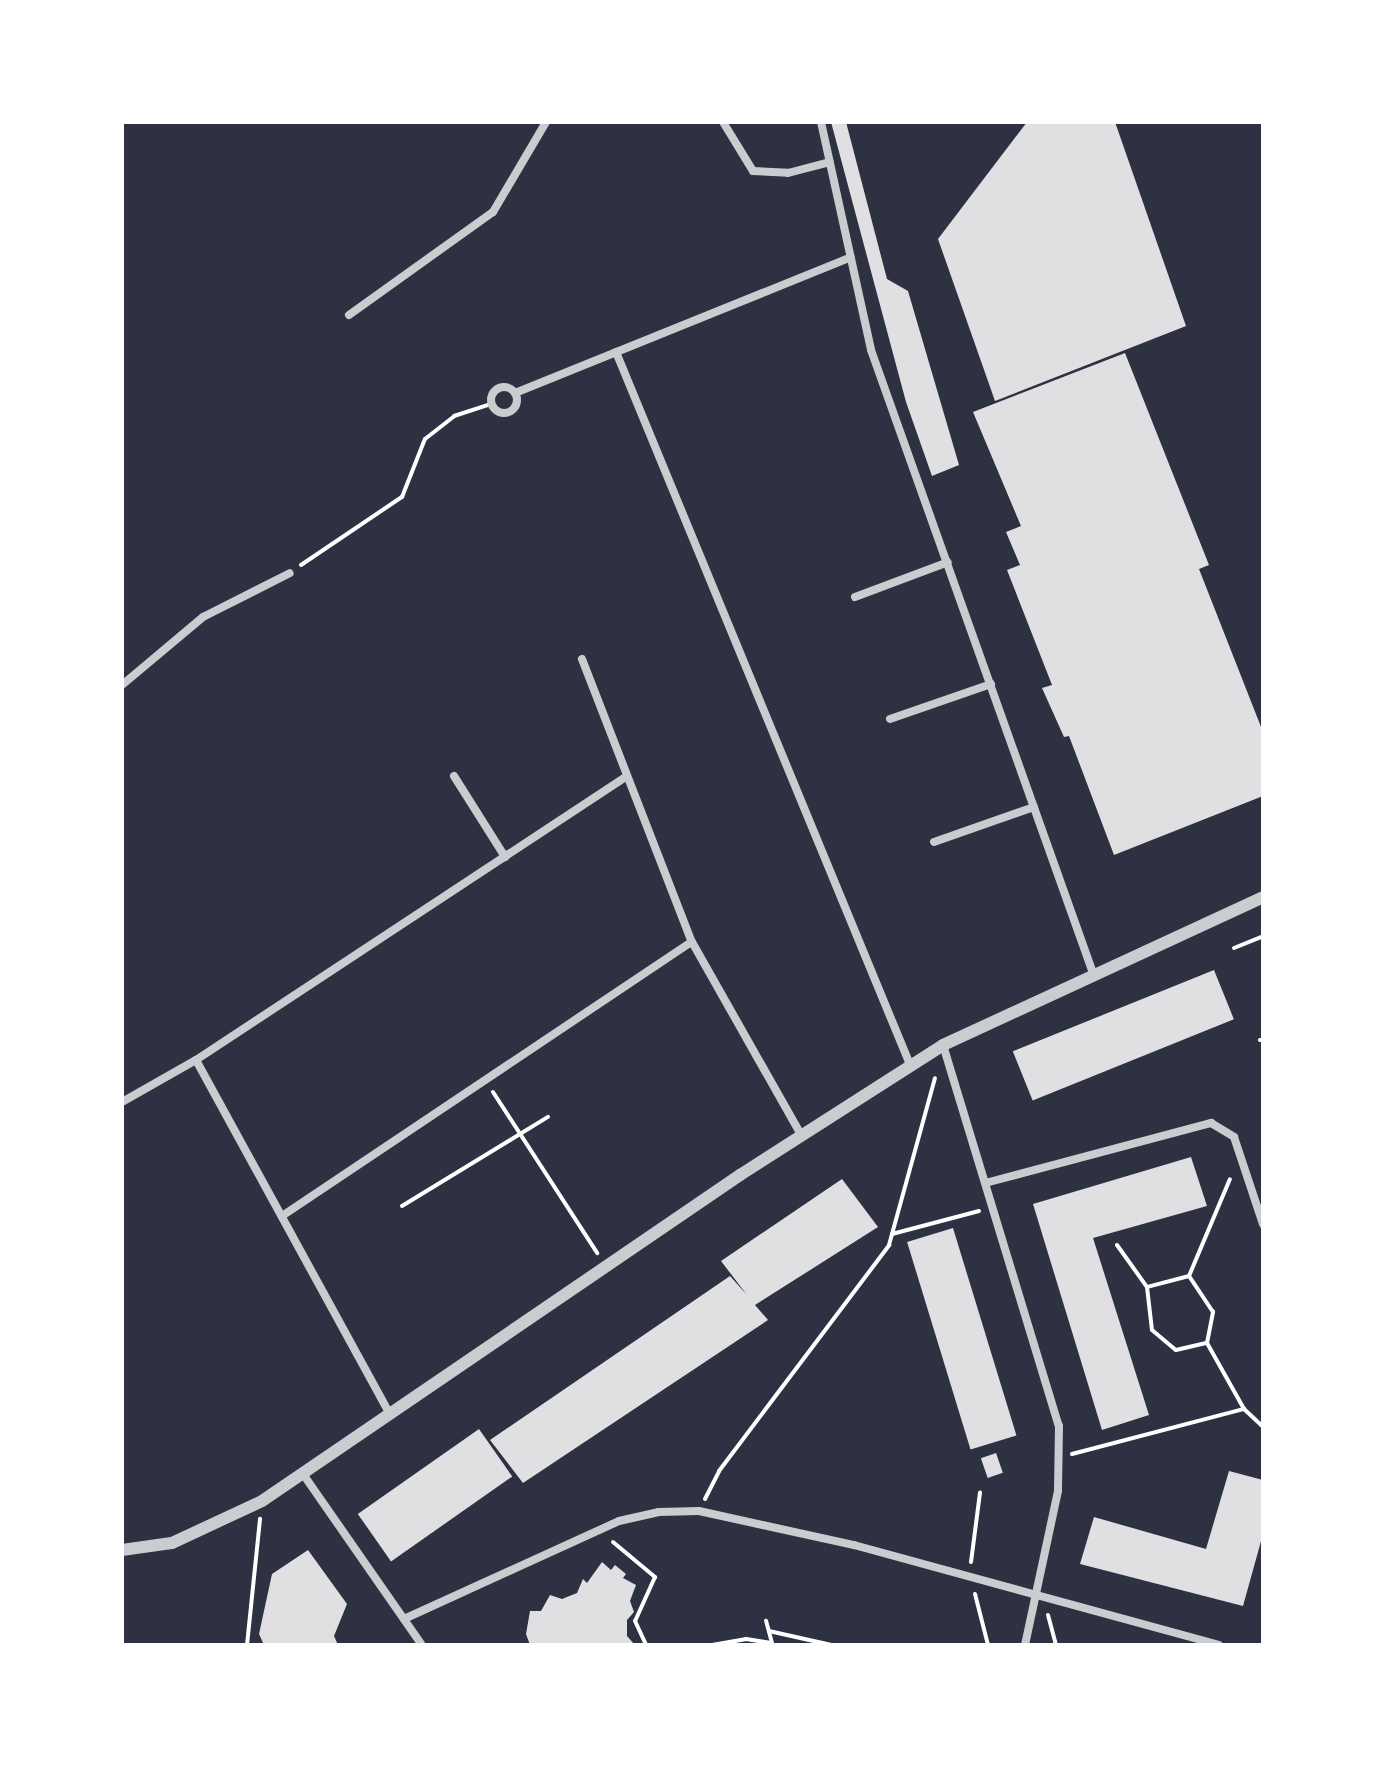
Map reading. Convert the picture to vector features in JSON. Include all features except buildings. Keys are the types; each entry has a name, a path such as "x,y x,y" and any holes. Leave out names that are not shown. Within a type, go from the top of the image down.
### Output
{"street":[{"path":"349,315 493,212 546,122"},
{"path":"723,122 753,171 788,173 830,162"},
{"path":"821,122 871,350 1093,973"},
{"path":"515,393 851,257"},
{"path":"616,352 911,1067"},
{"path":"509,387 515,393 516,405 510,411 501,412 492,404 497,389 509,387"},
{"path":"855,597 948,562"},
{"path":"122,685 203,617 290,573"},
{"path":"582,659 692,942 801,1135"},
{"path":"890,719 991,684"},
{"path":"454,776 505,857"},
{"path":"122,1102 196,1060 627,776"},
{"path":"934,842 1034,807"},
{"path":"122,1550 172,1543 262,1501 801,1135 943,1045 1263,897"},
{"path":"282,1216 692,942"},
{"path":"943,1045 989,1182 1058,1419 1061,1456 1039,1595 1025,1645"},
{"path":"196,1060 390,1414"},
{"path":"989,1182 1207,1124 1231,1133 1263,1224"},
{"path":"303,1474 422,1645"},
{"path":"404,1619 598,1529 659,1512 699,1511 745,1518 1219,1645"}],"path":[{"path":"290,573 402,497 425,439 454,416 492,404"},
{"path":"1234,948 1263,936"},
{"path":"699,1511 719,1471 892,1234 936,1076"},
{"path":"485,1080 606,1266"},
{"path":"402,1206 518,1132 548,1117"},
{"path":"1189,1276 1240,1155"},
{"path":"892,1234 996,1208"},
{"path":"1117,1245 1147,1287 1152,1330 1176,1350 1207,1343"},
{"path":"1147,1287 1189,1276"},
{"path":"1189,1276 1213,1312 1207,1343 1244,1409 1263,1427"},
{"path":"1061,1456 1244,1409"},
{"path":"980,1493 969,1576 988,1645"},
{"path":"247,1645 262,1501"},
{"path":"598,1529 655,1577 635,1621 646,1645"},
{"path":"1039,1595 1056,1645"},
{"path":"712,1645 772,1643 766,1621"},
{"path":"769,1631 831,1645"}]}
